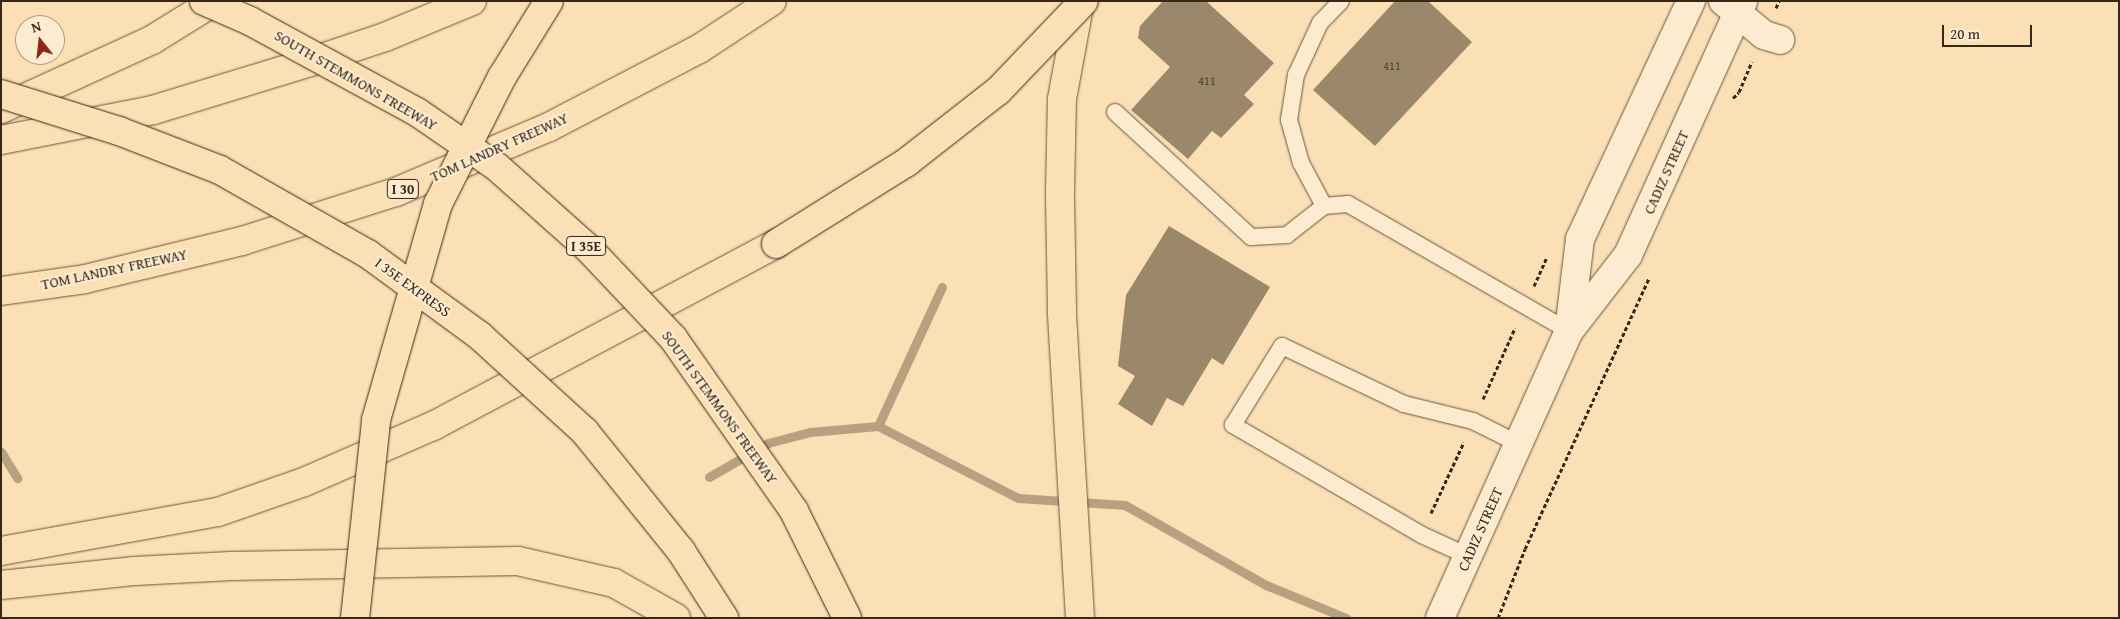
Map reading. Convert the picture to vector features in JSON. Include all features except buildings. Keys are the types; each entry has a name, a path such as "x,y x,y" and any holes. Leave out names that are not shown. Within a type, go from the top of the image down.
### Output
{"highway":[{"name":"SOUTH STEMMONS FREEWAY","path":"204,1 250,21 417,112 497,167 588,248 673,338 794,511 847,618"},
{"path":"1,109 152,40 214,1"},
{"path":"1,140 153,110 338,53 472,1"},
{"path":"355,618 376,420 438,204 502,77 549,1"},
{"name":"TOM LANDRY FREEWAY","path":"1,291 85,279 242,242 396,192 549,127 699,48 772,1"},
{"path":"1080,1 1062,99 1060,192 1062,311 1080,618"},
{"path":"1,551 218,512 304,482 433,426 776,244 907,162 991,96 1084,1"},
{"name":"I 35E EXPRESS","path":"1,94 120,131 220,170 368,254 480,336 585,432 680,551 724,618"},
{"path":"1,585 135,571 212,567 518,561 614,582 676,618"}],"main road":[{"name":"CADIZ STREET","path":"1568,330 1580,239 1691,1"},
{"name":"CADIZ STREET","path":"1440,618 1568,330 1628,255 1734,5"},
{"path":"1734,5 1764,35 1780,40"}],"lane":[{"path":"1324,206 1301,163 1289,120 1296,75 1320,23 1341,1"},
{"path":"1115,112 1251,236 1287,235 1324,206 1348,204 1568,330"},
{"path":"1468,556 1422,535 1234,424 1282,346 1404,404 1473,421 1517,444"}],"path":[{"path":"1731,100 1739,92"},
{"path":"1422,535 1548,254"},
{"path":"1498,618 1525,550 1653,271"}],"waterway":[{"path":"878,426 942,287"},
{"path":"709,477 768,443 810,432 878,426 1018,498 1125,505 1266,585 1346,618"},
{"path":"1,452 17,478"}]}
